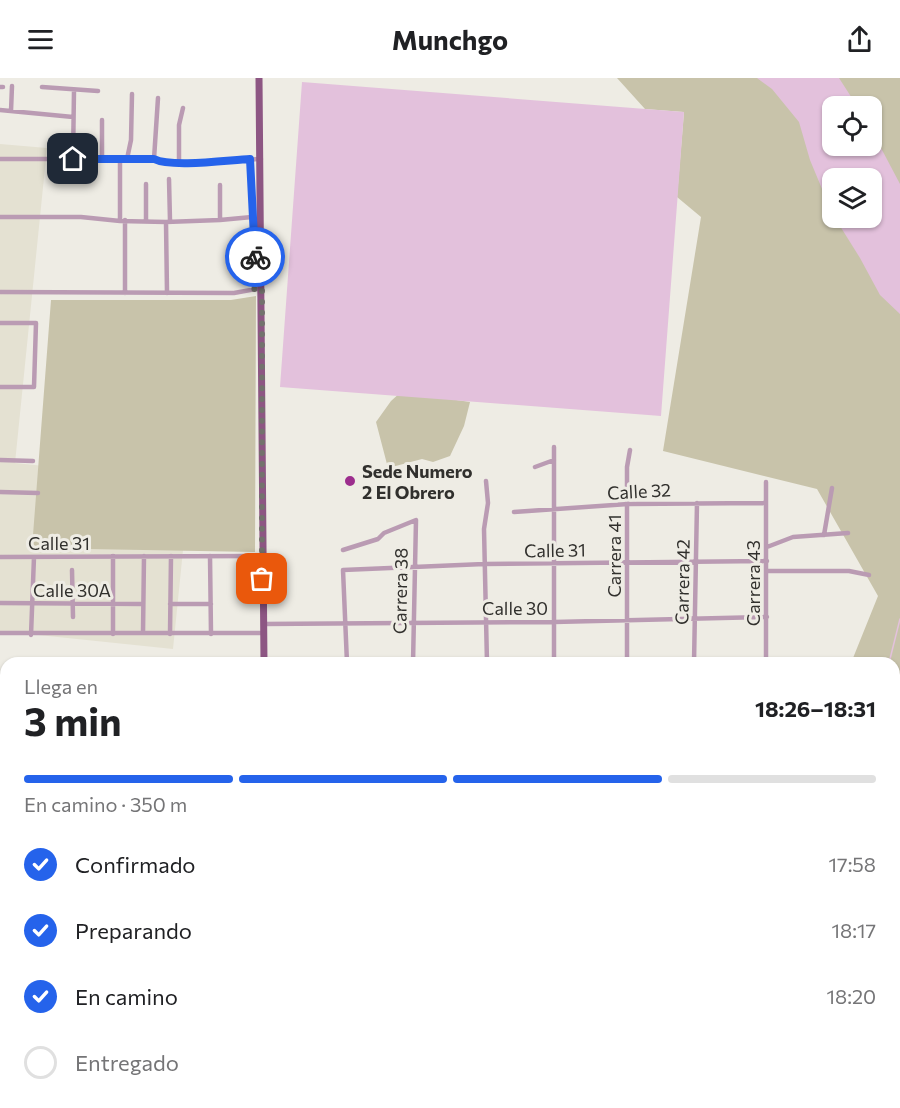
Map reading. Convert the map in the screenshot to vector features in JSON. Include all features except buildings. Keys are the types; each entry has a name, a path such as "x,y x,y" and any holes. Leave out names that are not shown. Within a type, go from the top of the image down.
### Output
{"main road":[{"path":"259,78 261,159 258,289 264,657"}],"street":[{"path":"11,111 12,86"},
{"path":"42,87 98,91"},
{"path":"73,159 74,90"},
{"path":"127,159 131,140 132,94"},
{"path":"154,159 158,98"},
{"path":"180,163 179,125 183,108"},
{"path":"0,110 73,117"},
{"path":"102,120 102,159"},
{"path":"0,159 154,159 159,162 180,163 261,159"},
{"path":"120,159 125,293"},
{"path":"0,292 167,294 234,293 258,289 250,159"},
{"path":"167,294 169,179"},
{"path":"146,184 146,220"},
{"path":"220,185 220,220"},
{"path":"0,217 168,221 252,217"},
{"path":"0,323 36,324 34,387 0,387"},
{"path":"554,447 554,657"},
{"name":"Carrera 41","path":"627,657 627,466 630,450"},
{"path":"0,460 33,461"},
{"path":"535,467 554,460"},
{"path":"486,480 488,503 484,529 484,564 487,657"},
{"name":"Carrera 43","path":"766,482 766,657"},
{"path":"824,535 832,488"},
{"path":"0,492 38,493"},
{"name":"Carrera 42","path":"694,657 697,503"},
{"name":"Calle 32","path":"514,512 628,504 766,503"},
{"name":"Carrera 38","path":"343,550 378,539 384,533 416,520 413,657"},
{"path":"767,547 793,537 848,533"},
{"path":"31,635 34,556"},
{"path":"113,556 113,634"},
{"path":"143,633 144,556"},
{"path":"170,634 171,556"},
{"path":"210,556 211,634"},
{"name":"Calle 31","path":"0,557 262,556"},
{"name":"Calle 31","path":"345,624 343,570 484,564 767,561"},
{"path":"72,570 73,617"},
{"path":"767,572 849,571 869,574"},
{"name":"Calle 30A","path":"0,603 143,604"},
{"path":"170,604 211,604"},
{"name":"Calle 30","path":"263,624 554,622 766,617"},
{"path":"345,624 347,657"},
{"path":"0,633 31,635 263,633"}],"shaded area":[{"path":"617,78 900,78 900,657 853,657 878,596 817,489 663,451 701,217 677,197 684,112 645,109"},
{"path":"757,78 839,78 851,96 822,96 822,156 882,156 882,150 900,184 900,314 880,295 841,228 882,228 882,168 822,168 822,189 810,160 799,122 772,89"},
{"path":"302,82 684,112 661,416 280,387"},
{"path":"0,144 47,148 15,463 190,481 173,649 0,631"},
{"path":"256,296 255,552 32,548 51,300 231,300"},
{"path":"401,392 470,402 464,426 450,456 433,462 422,459 388,468 376,422 391,401"}],"waterway":[{"path":"890,657 900,619"}],"way so far":[{"path":"255,257 254,289 262,288 262,579"}],"place":[{"name":"Sede Numero 2 El Obrero","path":"350,481"}],"route":[{"path":"73,159 154,159 159,162 180,163 250,159 255,257"}]}
